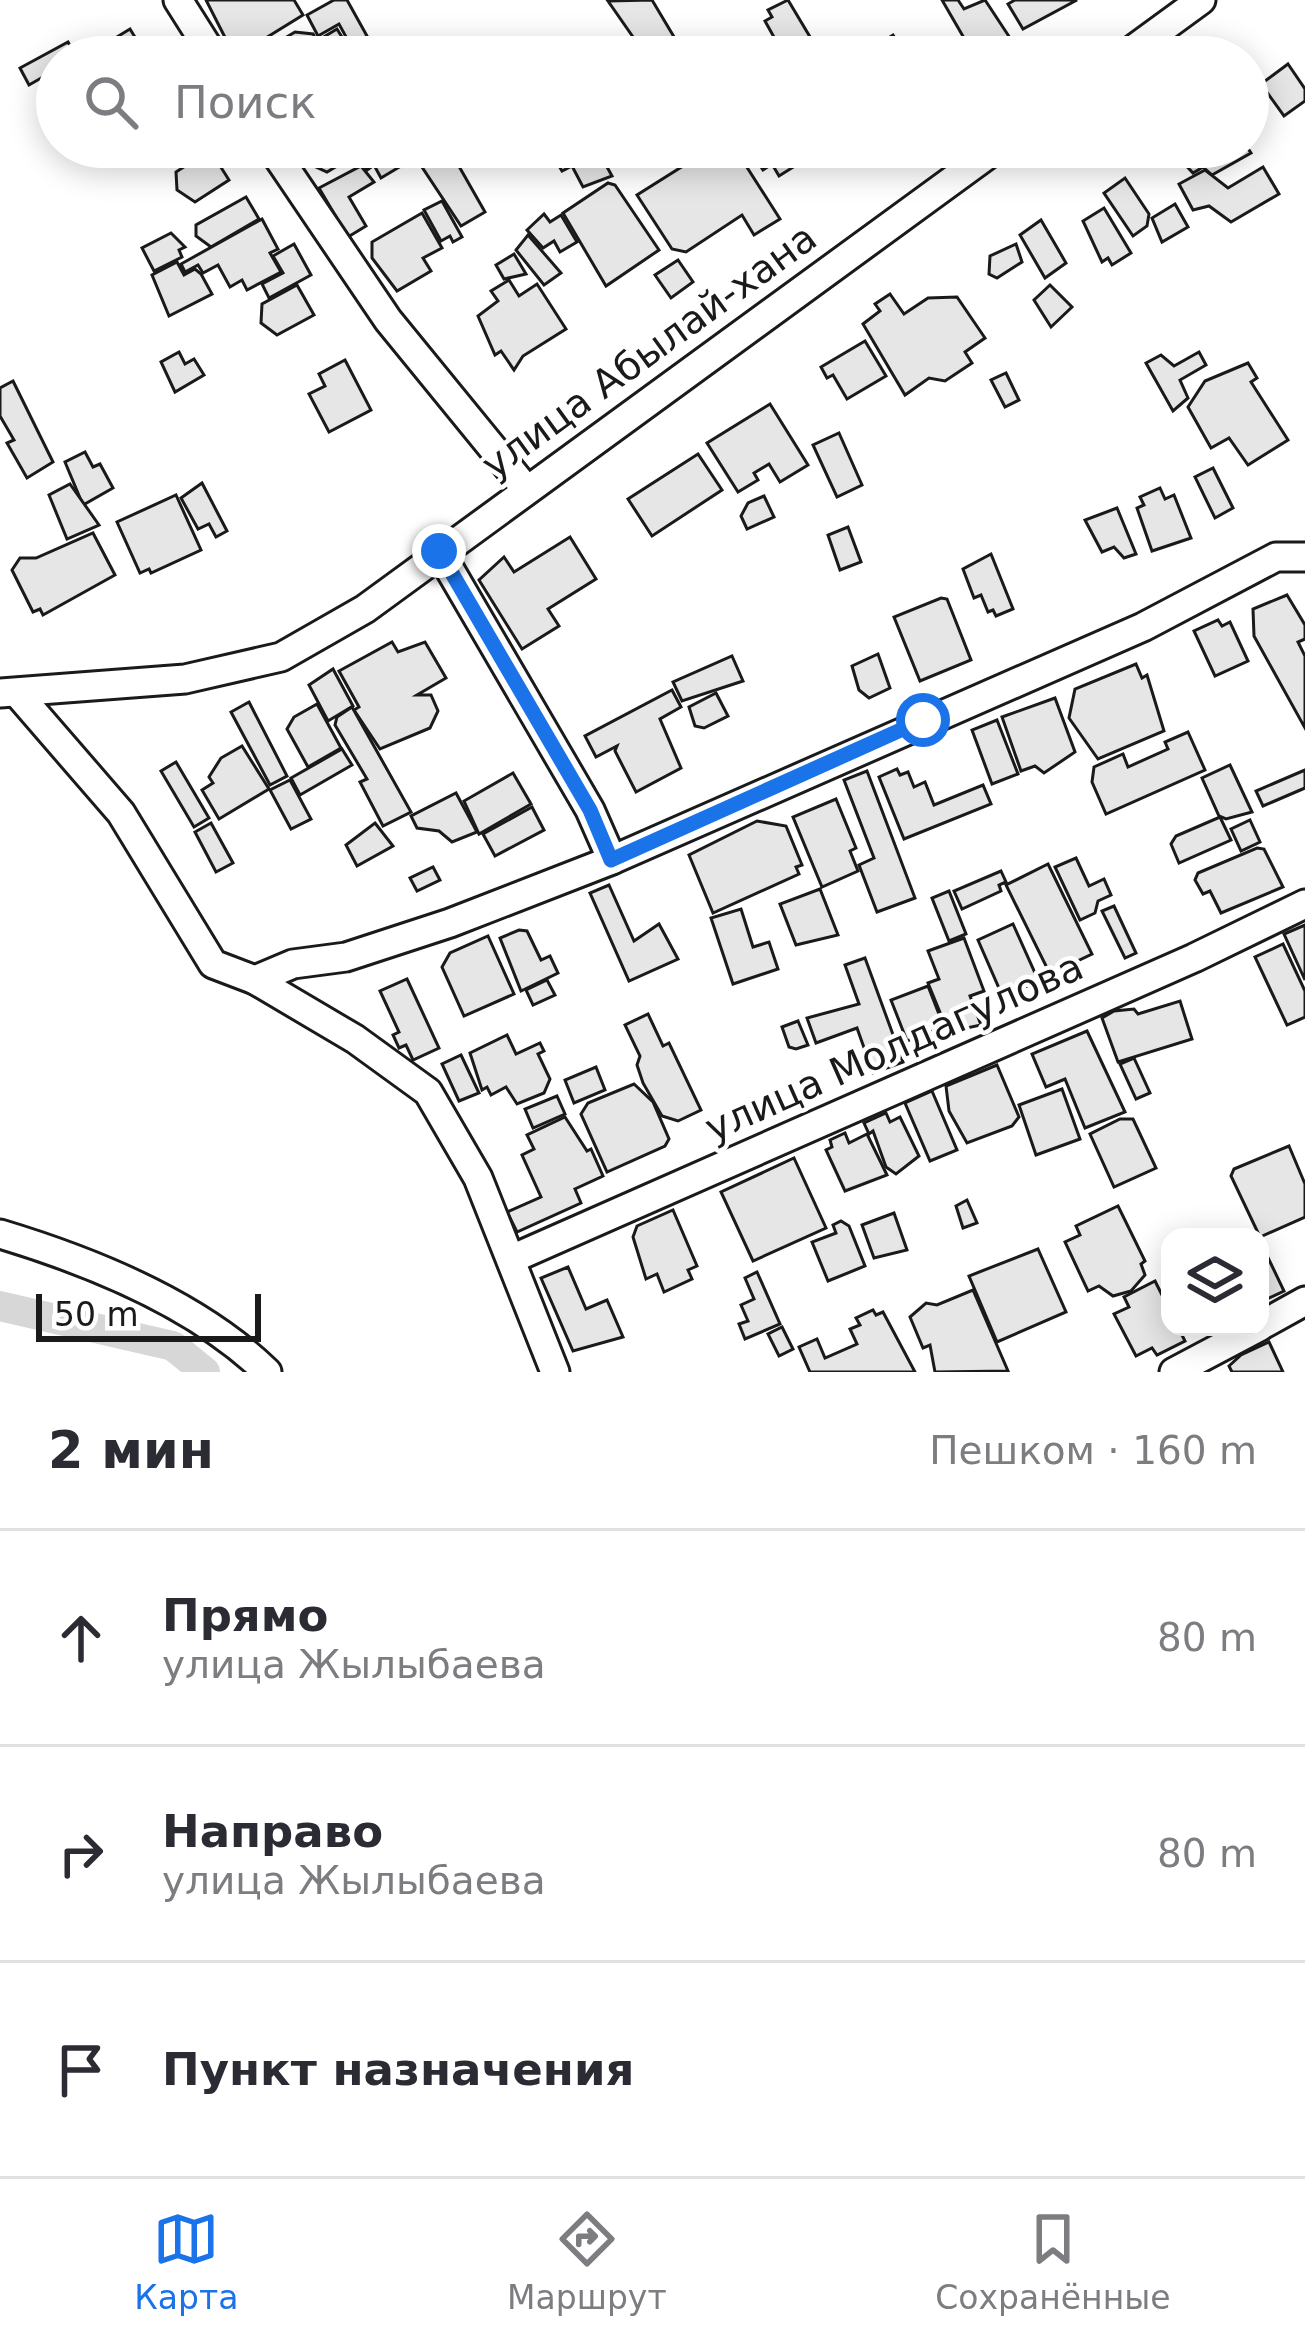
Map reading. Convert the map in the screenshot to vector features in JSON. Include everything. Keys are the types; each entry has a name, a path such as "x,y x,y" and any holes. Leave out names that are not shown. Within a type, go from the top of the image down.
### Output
{"street":[{"path":"178,0 201,36"},
{"path":"1152,36 1201,0"},
{"path":"285,168 388,320 526,489"},
{"name":"улица Абылай-хана","path":"9,694 185,679 281,657 365,609 969,168"},
{"path":"439,551 590,810 611,860"},
{"path":"254,980 293,964 346,957 451,923 611,860 1143,627 1276,557 1305,557"},
{"path":"9,694 121,813 213,964 254,980 355,1039 428,1093 478,1178 514,1258 555,1372"},
{"name":"улица Молдагулова","path":"514,1258 1305,904"},
{"path":"0,1234 55,1251 150,1294 207,1325 267,1372"},
{"path":"1269,1321 1305,1301"},
{"path":"1174,1372 1242,1336"}],"building":[{"path":"206,0 294,0 303,15 269,36 224,36"},
{"path":"334,0 347,0 367,36 346,36 339,24 318,36 307,15"},
{"path":"652,0 673,36 632,36 608,1"},
{"path":"788,0 809,36 773,36 765,21 772,17 768,10"},
{"path":"942,0 958,0 964,9 985,0 1009,36 963,36"},
{"path":"1077,0 1023,29 1008,4"},
{"path":"36,59 36,81 29,85 20,68"},
{"path":"1288,64 1305,89 1305,101 1284,116 1269,95 1269,78"},
{"path":"221,168 229,180 195,202 177,190 176,172"},
{"path":"363,168 374,182 349,197 366,226 348,237 319,188"},
{"path":"376,168 398,168 381,178"},
{"path":"423,168 460,168 485,212 461,226"},
{"path":"573,168 608,168 612,176 583,187"},
{"path":"680,168 747,168 780,219 754,235 742,215 686,252 672,249 637,195"},
{"path":"1264,168 1279,194 1231,222 1209,206 1193,210 1179,184 1205,170 1228,188"},
{"path":"1125,178 1149,214 1147,226 1133,236 1104,193"},
{"path":"608,183 615,185 659,250 606,286 563,213"},
{"path":"246,197 259,219 211,247 196,236 196,225"},
{"path":"442,201 462,237 453,242 450,236 441,241 424,210"},
{"path":"1175,204 1188,227 1162,242 1152,218"},
{"path":"1104,208 1131,253 1112,265 1108,258 1102,262 1083,221"},
{"path":"422,213 442,248 423,258 431,271 397,291 372,258 372,242"},
{"path":"544,214 550,222 561,215 577,242 560,252 554,241 543,248 527,230"},
{"path":"262,219 278,249 270,253 281,272 247,290 242,280 230,287 218,265 203,273 198,265 185,272 181,264"},
{"path":"1041,220 1066,263 1045,278 1020,235"},
{"path":"171,233 185,247 179,250 182,257 154,271 142,248"},
{"path":"528,235 561,273 544,285 516,250"},
{"path":"294,244 311,275 269,298 262,284 283,273 273,256"},
{"path":"1016,244 1022,262 997,278 989,274 990,256"},
{"path":"514,254 526,274 504,279 496,265"},
{"path":"678,260 693,282 671,298 655,275"},
{"path":"177,262 184,275 195,269 201,274 212,294 169,316 152,275"},
{"path":"509,280 519,296 537,284 566,329 523,356 514,370 501,351 495,355 478,316 498,301 491,291"},
{"path":"297,285 314,315 277,335 261,323 262,304"},
{"path":"1050,285 1072,307 1051,327 1034,300"},
{"path":"890,294 904,314 928,298 957,297 985,338 965,352 972,363 945,381 929,378 905,395 863,324 880,311 875,304"},
{"path":"865,341 886,376 847,399 833,375 827,378 821,367"},
{"path":"179,352 185,364 194,359 204,375 175,392 161,362"},
{"path":"1199,352 1206,365 1180,380 1188,398 1173,411 1146,363 1161,355 1174,366"},
{"path":"345,360 371,410 329,432 309,394 325,386 319,374"},
{"path":"1248,363 1257,378 1251,382 1288,440 1248,465 1229,438 1211,448 1188,407 1205,381"},
{"path":"1006,373 1019,400 1005,407 991,380"},
{"path":"13,381 53,462 27,478 7,443 14,440 0,416 0,388"},
{"path":"770,404 808,465 780,482 769,464 754,473 758,480 738,492 707,443"},
{"path":"839,433 862,485 837,497 813,445"},
{"path":"85,452 93,467 100,464 113,488 83,505 65,462"},
{"path":"698,454 722,490 652,536 628,499"},
{"path":"1213,468 1233,508 1215,518 1195,477"},
{"path":"202,483 227,531 216,537 209,524 198,529 181,498"},
{"path":"70,484 99,525 67,539 49,495"},
{"path":"1160,488 1165,499 1174,495 1191,538 1152,551 1137,508 1144,505 1140,497"},
{"path":"176,495 201,550 151,573 149,569 140,573 117,522"},
{"path":"764,496 774,517 747,529 741,516 748,503"},
{"path":"1117,508 1136,554 1124,558 1114,547 1102,552 1085,520"},
{"path":"848,527 861,562 840,570 828,535"},
{"path":"93,533 115,575 43,615 40,609 33,612 12,570 20,558 36,558"},
{"path":"570,537 596,579 548,609 559,626 522,649 479,580 504,557 514,572"},
{"path":"991,554 1013,609 996,616 993,610 988,612 981,595 974,598 963,569"},
{"path":"1287,595 1305,625 1305,639 1298,642 1305,656 1305,728 1254,636 1253,609"},
{"path":"947,599 971,660 920,681 894,617"},
{"path":"1218,620 1222,626 1230,622 1248,661 1215,676 1194,631"},
{"path":"392,642 398,652 425,642 446,678 417,695 431,695 438,711 430,728 380,749 354,710 359,707 339,671"},
{"path":"878,654 890,688 869,698 859,690 852,666"},
{"path":"732,656 743,681 682,701 673,682"},
{"path":"1136,664 1142,678 1147,675 1164,731 1098,759 1069,718 1075,689"},
{"path":"333,669 353,706 328,721 309,685"},
{"path":"672,690 681,707 660,719 681,768 636,792 615,751 617,746 596,757 585,736"},
{"path":"716,693 728,716 704,728 695,726 689,707"},
{"path":"1055,698 1075,752 1044,773 1035,766 1021,771 1002,717"},
{"path":"249,702 287,776 270,785 231,712"},
{"path":"317,704 341,748 308,767 287,729 294,717"},
{"path":"352,707 411,812 383,826 360,782 367,779 335,725 337,717"},
{"path":"997,720 1018,774 992,784 972,730"},
{"path":"1188,732 1205,770 1106,814 1092,782 1094,767 1123,754 1128,767 1168,749 1165,742"},
{"path":"242,746 269,789 219,819 202,790 213,783 209,777 221,758"},
{"path":"342,749 352,765 300,795 291,778"},
{"path":"176,762 209,818 194,827 161,771"},
{"path":"1230,765 1252,812 1226,819 1219,816 1202,778"},
{"path":"897,769 900,775 908,772 914,787 925,782 934,805 983,785 991,804 904,839 879,777"},
{"path":"1305,770 1305,788 1263,806 1256,791"},
{"path":"867,771 915,898 877,912 859,865 874,858 844,780"},
{"path":"513,773 531,804 479,834 464,801"},
{"path":"290,780 311,819 291,829 270,790"},
{"path":"456,793 477,832 452,842 439,831 417,828 411,816"},
{"path":"836,799 856,848 850,851 858,871 822,887 793,817"},
{"path":"532,807 544,830 495,856 483,834"},
{"path":"1220,817 1231,840 1179,863 1171,844 1176,836"},
{"path":"1250,820 1260,842 1241,851 1231,829"},
{"path":"757,821 786,826 802,865 796,867 799,874 713,913 689,855"},
{"path":"211,823 233,863 216,872 195,832"},
{"path":"375,823 393,846 357,866 346,845"},
{"path":"1264,849 1283,887 1221,913 1210,891 1203,894 1195,880 1198,873"},
{"path":"1076,858 1089,886 1104,879 1111,895 1098,901 1095,913 1080,920 1055,867"},
{"path":"1048,864 1092,954 1050,974 1006,885"},
{"path":"433,867 440,880 417,891 410,878"},
{"path":"1001,871 1006,882 999,885 1001,891 962,909 954,891"},
{"path":"609,885 634,941 659,924 678,959 629,981 590,893"},
{"path":"820,889 838,935 796,945 780,904"},
{"path":"949,891 966,934 949,941 932,898"},
{"path":"1114,906 1136,953 1125,958 1102,911"},
{"path":"741,909 753,947 769,942 778,969 733,984 711,918"},
{"path":"1013,924 1039,982 1002,995 978,940"},
{"path":"1305,925 1305,980 1284,934"},
{"path":"527,931 541,960 550,956 558,973 521,991 500,938"},
{"path":"488,936 514,994 464,1016 442,967 450,953"},
{"path":"964,938 984,991 970,996 981,1025 948,1032 928,983 939,979 928,951"},
{"path":"1283,944 1305,991 1305,1017 1287,1025 1255,957"},
{"path":"865,958 903,1062 873,1073 857,1028 816,1043 807,1018 859,1004 845,965"},
{"path":"407,979 439,1048 413,1060 406,1045 399,1048 393,1035 399,1032 380,991"},
{"path":"547,980 555,995 533,1005 526,990"},
{"path":"928,986 944,1027 907,1041 891,1000"},
{"path":"1180,1001 1192,1039 1118,1062 1102,1018 1114,1011 1134,1009 1138,1014"},
{"path":"648,1014 663,1046 669,1043 701,1110 678,1121 662,1116 643,1083 637,1065 640,1056 625,1025"},
{"path":"798,1021 808,1045 796,1049 789,1047 782,1027"},
{"path":"1087,1031 1125,1112 1085,1128 1065,1079 1046,1087 1032,1054"},
{"path":"507,1035 516,1054 540,1043 544,1051 538,1054 550,1079 544,1093 517,1104 506,1087 491,1095 487,1087 482,1090 470,1053"},
{"path":"461,1055 479,1093 459,1101 442,1064"},
{"path":"1134,1058 1150,1093 1136,1099 1120,1064"},
{"path":"997,1065 1019,1117 1012,1126 967,1143 949,1111 946,1086"},
{"path":"596,1067 605,1090 574,1103 565,1080"},
{"path":"634,1084 653,1102 669,1139 665,1146 607,1172 581,1114 588,1103"},
{"path":"1062,1089 1080,1139 1036,1155 1019,1105"},
{"path":"932,1091 957,1150 930,1161 905,1103"},
{"path":"557,1096 565,1114 533,1128 525,1109"},
{"path":"886,1113 890,1122 900,1117 919,1156 896,1174 886,1167 873,1131 869,1134 864,1123"},
{"path":"565,1117 587,1151 591,1149 603,1176 575,1189 581,1203 517,1232 507,1212 541,1197 522,1155 534,1149 527,1135"},
{"path":"1120,1119 1133,1119 1156,1168 1114,1187 1090,1134"},
{"path":"845,1133 849,1143 867,1134 887,1175 845,1191 826,1150 832,1147 830,1140"},
{"path":"1289,1146 1305,1184 1305,1217 1269,1233 1269,1228 1256,1228 1231,1176 1234,1169"},
{"path":"794,1158 826,1228 753,1261 721,1192"},
{"path":"967,1200 977,1223 963,1228 956,1206"},
{"path":"1118,1206 1145,1261 1141,1264 1145,1275 1131,1291 1113,1296 1099,1286 1088,1291 1065,1242 1080,1235 1076,1226"},
{"path":"673,1210 697,1266 688,1270 692,1279 664,1292 657,1274 646,1279 633,1237 637,1226"},
{"path":"894,1213 907,1250 874,1258 862,1225"},
{"path":"841,1221 849,1226 865,1266 828,1281 812,1242 836,1233 833,1225"},
{"path":"1038,1249 1066,1312 997,1342 969,1276"},
{"path":"1269,1260 1284,1291 1269,1298"},
{"path":"568,1267 586,1309 607,1300 623,1337 573,1351 541,1278"},
{"path":"757,1272 780,1324 745,1339 739,1324 748,1321 741,1305 754,1299 745,1278"},
{"path":"1155,1281 1161,1293 1161,1336 1182,1336 1185,1341 1157,1355 1152,1348 1136,1356 1114,1314 1129,1307 1124,1297"},
{"path":"973,1290 1008,1371 935,1372 930,1345 923,1348 910,1317 926,1303 937,1305"},
{"path":"873,1310 876,1315 883,1312 915,1372 810,1372 799,1347 817,1339 825,1358 857,1344 850,1329 860,1325 856,1318"},
{"path":"782,1327 793,1349 779,1356 768,1334"},
{"path":"1269,1342 1283,1372 1232,1372 1229,1366 1241,1355"}],"waterway":[{"path":"0,1306 173,1346 205,1372"}],"route":[{"path":"439,551 590,810 611,860 923,720"}]}
